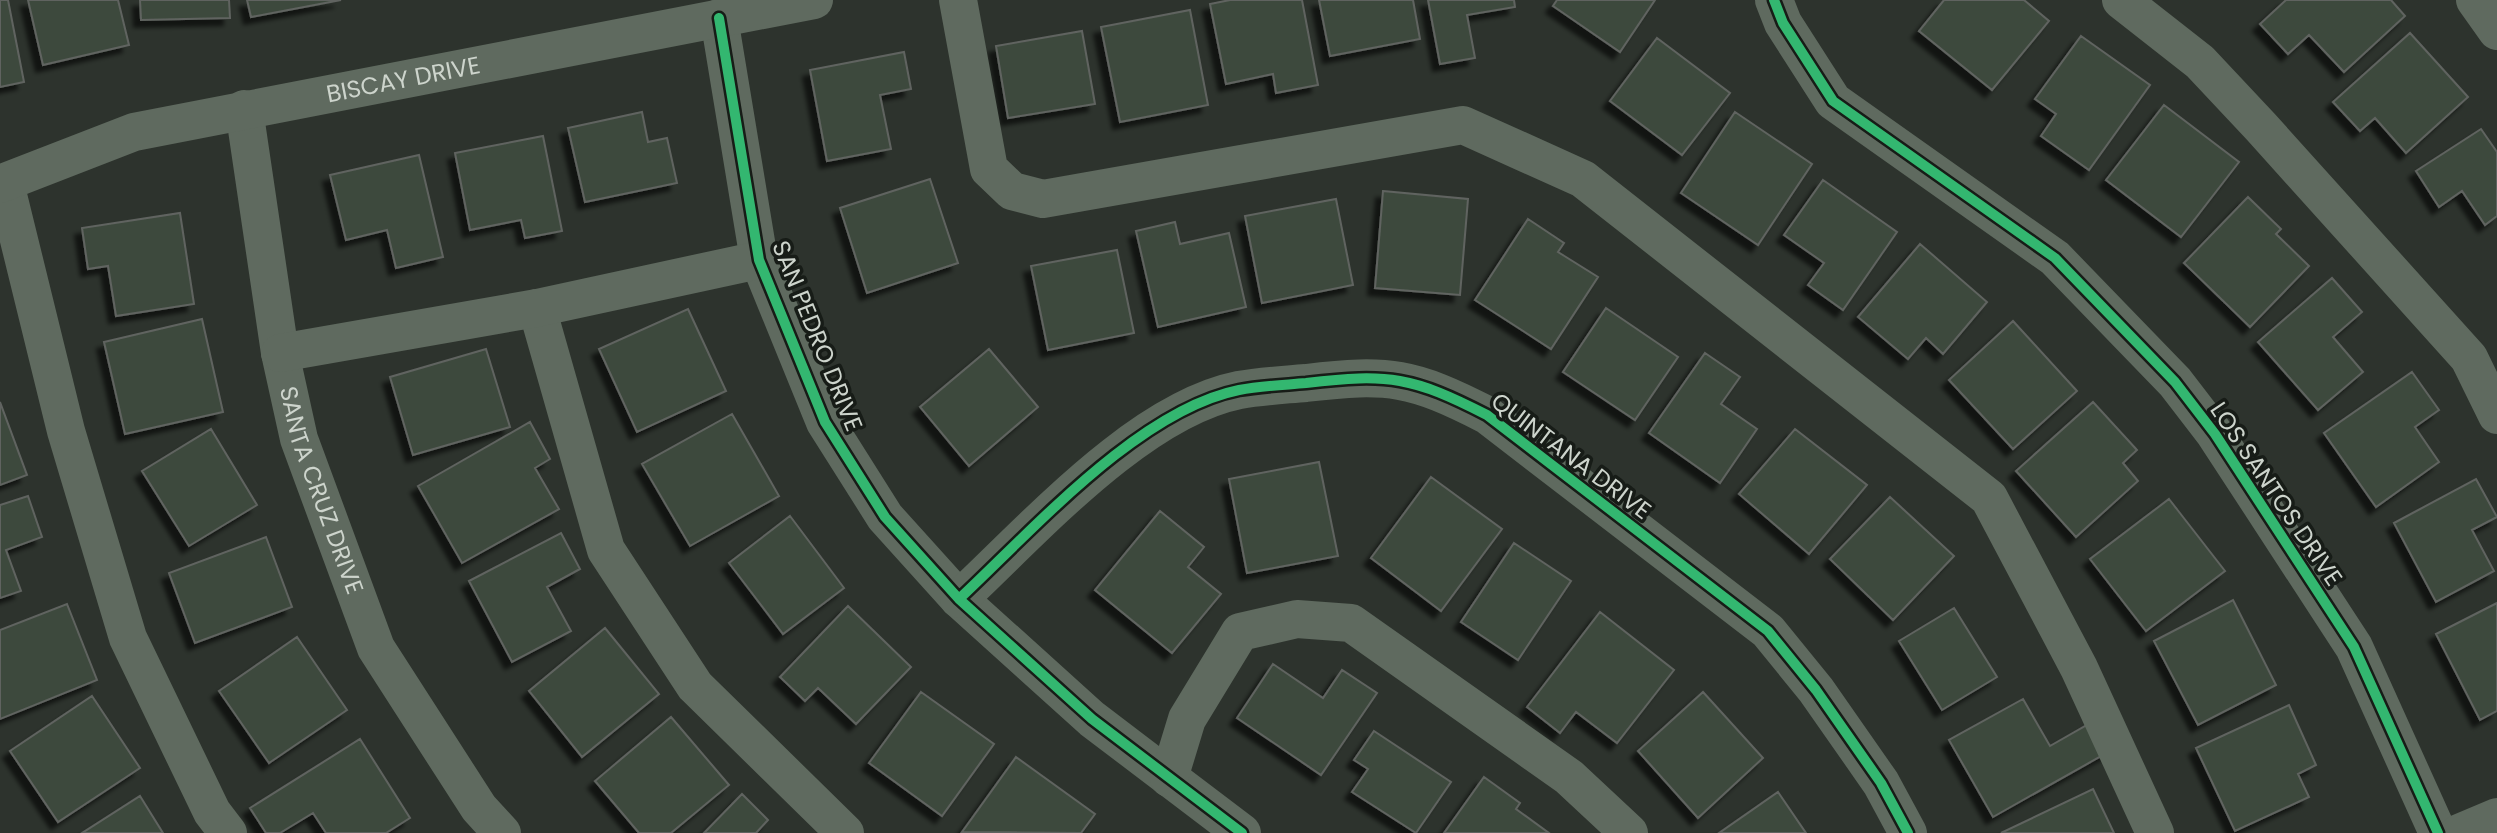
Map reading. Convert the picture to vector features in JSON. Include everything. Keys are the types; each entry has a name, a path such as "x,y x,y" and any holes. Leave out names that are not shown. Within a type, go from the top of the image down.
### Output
{"street":[{"name":"BISCAY DRIVE","path":"3,184 134,132 814,0"},
{"path":"958,0 989,169 1012,191 1043,199 1463,125 1583,179 1989,498 2079,668 2155,833"},
{"name":"LOS SANTOS DRIVE","path":"1774,0 1783,23 1833,101 2055,258 2175,382 2215,434 2354,647 2438,833"},
{"path":"2121,0 2200,62 2261,127 2469,358 2497,415"},
{"path":"2475,0 2497,31"},
{"name":"SAN PEDRO DRIVE","path":"719,18 759,260 825,422 885,517 959,599 1092,719 1242,833"},
{"name":"SANTA CRUZ DRIVE","path":"244,109 280,353 299,439 376,648 479,808 502,833"},
{"path":"3,184 66,431 128,638 212,812 228,833"},
{"path":"280,353 537,308 759,260"},
{"path":"537,308 606,550 695,686 845,833"},
{"name":"QUINTANA DRIVE","path":"959,599 1116,452 1176,415 1237,390 1392,377 1435,388 1487,415 1768,631 1816,690 1873,772 1908,833"},
{"path":"1169,778 1187,719 1240,632 1297,619 1351,623 1569,777 1629,833"},
{"path":"2459,833 2497,817"}],"building":[{"path":"0,0 8,0 24,82 0,87"},
{"path":"28,0 118,0 129,45 43,65"},
{"path":"140,0 229,0 230,18 141,20"},
{"path":"247,0 341,0 251,17"},
{"path":"1230,0 1302,0 1318,85 1276,93 1273,74 1226,84 1210,4"},
{"path":"1319,0 1413,0 1420,39 1330,56"},
{"path":"1428,0 1514,0 1515,7 1467,15 1475,58 1440,64"},
{"path":"1557,0 1655,0 1620,52 1553,6"},
{"path":"1944,0 2024,0 2049,21 1992,90 1919,31"},
{"path":"2286,0 2391,0 2405,16 2344,72 2309,35 2288,54 2260,24"},
{"path":"1190,10 1208,105 1120,122 1101,27"},
{"path":"1082,31 1095,104 1008,118 996,46"},
{"path":"2410,33 2468,97 2406,153 2375,118 2360,131 2333,102"},
{"path":"2081,36 2150,85 2089,170 2041,136 2056,114 2035,99"},
{"path":"1657,38 1730,93 1682,155 1610,101"},
{"path":"904,52 911,89 880,95 891,149 827,161 810,70"},
{"path":"2164,105 2239,162 2181,237 2106,180"},
{"path":"642,112 648,142 667,138 677,183 585,202 568,128"},
{"path":"1735,112 1812,164 1758,245 1681,193"},
{"path":"2481,129 2497,152 2497,216 2485,225 2462,191 2439,207 2416,171"},
{"path":"543,136 562,231 525,238 521,220 470,230 455,153"},
{"path":"419,155 443,257 396,268 387,230 346,240 330,175"},
{"path":"930,179 958,263 867,293 840,208"},
{"path":"1823,180 1897,232 1843,310 1808,285 1824,263 1784,235"},
{"path":"1383,191 1468,199 1460,295 1375,288"},
{"path":"2248,197 2281,229 2276,234 2309,266 2250,327 2184,263"},
{"path":"1336,199 1353,285 1262,303 1245,216"},
{"path":"180,213 194,304 116,316 108,266 88,269 82,228"},
{"path":"1528,219 1564,243 1558,252 1598,277 1551,349 1475,300"},
{"path":"1175,222 1180,244 1229,233 1246,307 1158,327 1136,231"},
{"path":"1920,244 1987,302 1943,354 1926,338 1908,359 1858,317"},
{"path":"1117,250 1134,333 1048,350 1031,266"},
{"path":"2332,278 2362,312 2333,337 2363,372 2318,410 2258,342"},
{"path":"1606,308 1678,357 1635,420 1563,372"},
{"path":"688,309 726,391 637,432 599,349"},
{"path":"202,319 223,412 125,434 104,342"},
{"path":"2013,321 2077,391 2013,449 1949,380"},
{"path":"486,349 510,427 413,455 390,377"},
{"path":"989,349 1038,407 969,466 920,407"},
{"path":"1705,353 1740,377 1721,404 1757,429 1720,483 1649,433"},
{"path":"2412,372 2439,410 2415,427 2439,462 2376,507 2324,433"},
{"path":"0,402 27,475 0,485"},
{"path":"2093,402 2137,450 2123,463 2138,481 2076,537 2016,471"},
{"path":"732,414 779,496 690,546 642,464"},
{"path":"530,422 550,459 535,468 559,509 462,563 418,486"},
{"path":"211,429 257,505 189,546 142,471"},
{"path":"1795,429 1867,485 1809,554 1739,494"},
{"path":"1319,462 1338,556 1247,573 1229,479"},
{"path":"1431,477 1502,529 1441,611 1371,558"},
{"path":"2476,479 2497,517 2472,530 2494,571 2436,602 2394,523"},
{"path":"28,496 42,537 6,550 21,591 0,598 0,505"},
{"path":"1890,497 1954,556 1893,620 1830,559"},
{"path":"2169,499 2225,571 2146,631 2090,559"},
{"path":"1160,511 1204,547 1188,567 1221,594 1172,653 1095,590"},
{"path":"790,516 844,588 783,634 729,563"},
{"path":"561,533 580,569 547,587 571,631 512,662 469,581"},
{"path":"266,537 292,607 195,643 169,573"},
{"path":"1514,543 1571,581 1518,660 1461,622"},
{"path":"2233,600 2276,685 2198,725 2154,641"},
{"path":"2497,603 2497,711 2480,720 2436,634"},
{"path":"67,604 97,680 0,719 0,630"},
{"path":"848,606 911,667 856,724 818,688 805,701 780,677"},
{"path":"1954,608 1997,677 1942,710 1899,641"},
{"path":"1600,612 1674,670 1617,743 1576,712 1560,733 1527,707"},
{"path":"605,628 659,694 582,757 529,691"},
{"path":"297,637 347,710 269,763 219,691"},
{"path":"1273,664 1323,698 1342,670 1377,693 1321,775 1237,718"},
{"path":"921,692 994,744 942,816 869,763"},
{"path":"1703,692 1763,758 1698,818 1638,751"},
{"path":"92,696 140,768 58,822 10,751"},
{"path":"2023,699 2050,746 2094,721 2110,751 1993,817 1949,740"},
{"path":"2289,705 2316,765 2298,774 2309,797 2235,831 2196,748"},
{"path":"671,717 729,785 671,833 639,833 595,781"},
{"path":"1374,731 1451,782 1416,833 1352,792 1368,769 1354,760"},
{"path":"360,739 410,818 386,833 326,833 313,813 280,833 266,833 250,808"},
{"path":"1016,757 1095,814 1081,833 962,832"},
{"path":"1484,777 1520,803 1516,809 1549,833 1444,833"},
{"path":"2093,789 2114,833 2001,833"},
{"path":"1778,792 1806,833 1719,833"},
{"path":"742,794 768,820 756,833 704,833"},
{"path":"140,796 163,833 82,833"}],"cycle path":[{"path":"1774,0 1783,23 1833,101 2055,258 2175,382 2215,434 2354,647 2438,833"},
{"path":"719,18 759,260 825,422 885,517 959,599 1092,719 1242,833"},
{"path":"959,599 1089,476 1163,421 1201,402 1247,389 1359,378 1400,381 1439,393 1487,415 1768,631 1816,690 1881,783 1908,833"}]}
